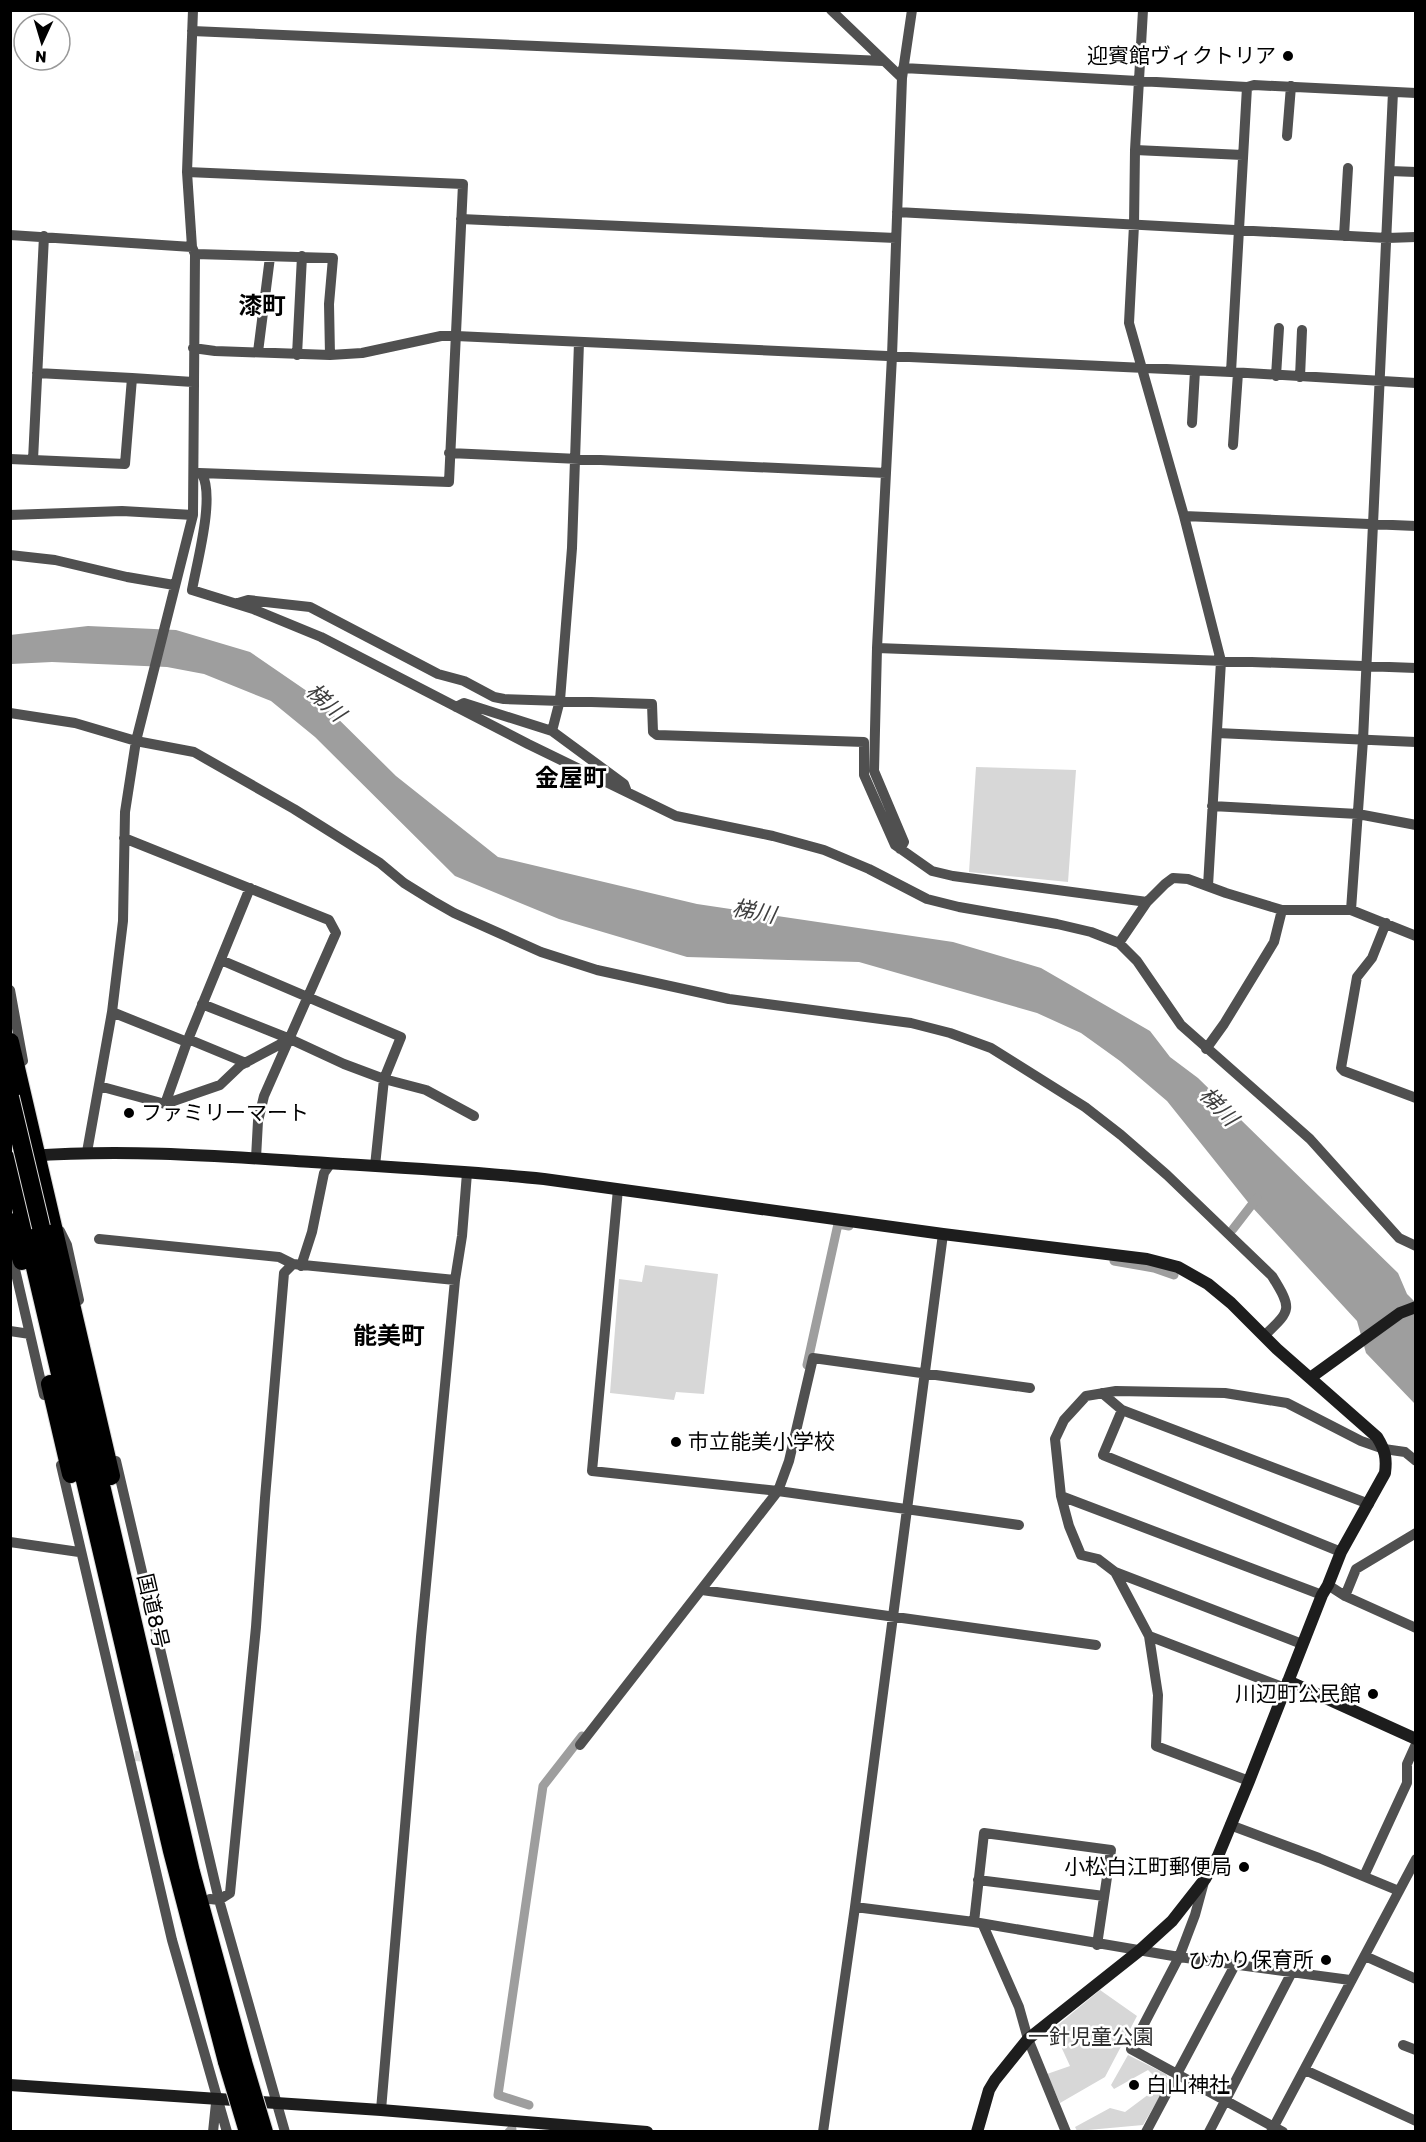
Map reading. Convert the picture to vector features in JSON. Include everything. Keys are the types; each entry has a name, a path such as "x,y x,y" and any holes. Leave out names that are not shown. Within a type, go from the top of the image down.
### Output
{"highway":[{"path":"10,1042 17,1095 37,1156 104,1442 102,1546"},
{"name":"国道8号","path":"17,1095 19,1234"},
{"name":"国道8号","path":"10,1159 19,1234 102,1546 141,1629 143,1669 235,2062 248,2132"},
{"path":"19,1234 75,1489 102,1546"},
{"name":"国道8号","path":"116,1578 125,1646 172,1851 235,2062 264,2132"}],"street":[{"path":"87,1152 112,1012 123,921 125,812 137,737 193,515 197,473 193,348 194,250 187,172 193,10"},
{"path":"831,10 883,60 903,73 1247,87 1254,85 1291,86 1416,93"},
{"path":"900,849 904,842 874,771 877,648 903,73 912,10"},
{"path":"1143,10 1129,323 1184,516 1221,660 1208,886"},
{"path":"192,31 883,60"},
{"path":"1287,136 1291,86"},
{"path":"1233,445 1238,236 1247,87"},
{"path":"1351,910 1363,740 1393,92"},
{"path":"1135,150 1244,155"},
{"path":"1344,236 1348,168"},
{"path":"1390,171 1416,172"},
{"path":"187,172 463,184 449,483 197,473"},
{"path":"897,212 1240,231 1387,238 1416,237"},
{"path":"461,219 896,238"},
{"path":"10,235 44,236 270,257 333,258 329,304 330,356"},
{"path":"33,460 44,236"},
{"path":"297,354 302,256"},
{"path":"258,352 270,257"},
{"path":"1276,376 1279,328"},
{"path":"1300,377 1302,330"},
{"path":"193,348 330,356 362,353 441,336 456,336 1416,383"},
{"path":"552,731 561,700 572,548 579,342"},
{"path":"1191,423 1195,371"},
{"path":"37,374 194,382"},
{"path":"10,459 125,464 132,378"},
{"path":"449,453 885,472"},
{"path":"197,473 206,481 207,503 192,590 279,618 321,637 676,816 773,836 824,850 869,869 927,899 1091,932 1119,943 1137,961 1181,1025 1310,1139 1399,1238 1416,1246"},
{"path":"10,515 122,510 193,515"},
{"path":"1184,516 1416,526"},
{"path":"10,555 55,560 174,589"},
{"path":"237,603 248,600 310,608 438,674 464,681 494,697 652,704 653,732 657,735 864,742 864,775 894,845 932,871 953,876 1147,902"},
{"path":"877,648 1416,668"},
{"path":"456,707 464,703 552,731 624,784 627,793"},
{"path":"10,713 75,723 194,752 294,809 380,863 433,901 454,913 541,952 597,970 729,999 911,1023 950,1033 991,1048 1085,1107 1121,1135 1167,1175 1272,1276 1284,1294 1287,1308 1285,1316 1264,1336"},
{"path":"1217,733 1416,742"},
{"path":"1212,806 1358,814 1416,825"},
{"path":"124,838 329,920 336,933 264,1096 258,1121 256,1158"},
{"path":"1119,943 1147,902 1173,878 1188,879 1282,910 1351,910 1416,936"},
{"path":"165,1104 202,1004 250,888"},
{"path":"1206,1049 1274,942 1282,910"},
{"path":"1386,923 1372,958 1357,977 1341,1068 1416,1098"},
{"path":"221,960 401,1037 384,1079 375,1166"},
{"path":"10,990 23,1063 17,1095"},
{"path":"202,1004 344,1064 384,1079 426,1090 474,1116"},
{"path":"112,1012 246,1063"},
{"path":"99,1086 165,1104 220,1085 241,1065 290,1040"},
{"path":"10,1159 87,1152 144,1152 544,1179 943,1234 1147,1259 1178,1268 1208,1284 1377,1437 1387,1459 1385,1473 1341,1552 1218,1856 1205,1879 1172,1922 1028,2039 994,2080 977,2132"},
{"path":"215,1899 230,1893 256,1628 284,1273 297,1265 312,1232 324,1173 331,1163"},
{"path":"381,2110 422,1637 467,1173"},
{"path":"618,1189 592,1471 777,1491 1019,1525"},
{"path":"48,1203 67,1245 215,1899 285,2132"},
{"path":"19,1234 30,1334 102,1546 131,1755 216,2100 226,2132"},
{"path":"823,2132 943,1234"},
{"path":"99,1239 279,1257 297,1265 455,1280"},
{"path":"1310,1378 1400,1313 1416,1307"},
{"path":"10,1331 30,1334"},
{"path":"580,1745 777,1491 789,1461 813,1358 1030,1388"},
{"path":"1302,1644 1115,1572 1098,1559 1081,1555 1069,1526 1061,1496 1055,1439 1064,1420 1086,1396 1102,1393 1138,1391 1225,1393 1287,1403 1361,1441 1384,1449 1405,1452 1416,1461"},
{"path":"1102,1393 1122,1410 1369,1504"},
{"path":"1122,1410 1103,1455 1341,1552"},
{"path":"1061,1496 1345,1596 1416,1628"},
{"path":"1345,1596 1356,1569 1416,1533"},
{"path":"10,1542 102,1546"},
{"path":"1115,1572 1149,1636 1158,1695 1156,1746 1249,1781"},
{"path":"702,1590 1096,1645"},
{"path":"1149,1636 1286,1684 1416,1739"},
{"path":"1364,1876 1407,1783 1407,1764 1416,1744"},
{"path":"1230,1825 1399,1891"},
{"path":"1066,2132 1028,2039 1019,2007 978,1923 978,1880 984,1833 1111,1850 1097,1945"},
{"path":"1205,1879 1195,1915 1179,1957 1131,2049 1276,2130 1350,1980 1416,1859"},
{"path":"978,1880 1104,1896"},
{"path":"855,1906 978,1923 1097,1945 1350,1980"},
{"path":"1365,1956 1416,1979"},
{"path":"1146,2132 1236,1965"},
{"path":"1209,2132 1292,1972"},
{"path":"1403,2044 1416,2050"},
{"path":"1305,2070 1416,2121"},
{"path":"10,2085 381,2110 521,2126 647,2132"},
{"path":"213,2132 216,2100"}],"green space":[{"path":"976,767 1076,770 1068,882 969,872"},
{"path":"645,1265 718,1274 704,1394 676,1392 674,1400 610,1393 619,1279 642,1282"},
{"name":"一針児童公園","path":"1100,1990 1137,2016 1105,2077 1060,2103 1047,2074 1070,2066 1053,2029"},
{"path":"1128,2055 1166,2074 1169,2081 1143,2125 1077,2131 1075,2127 1110,2108 1125,2112 1153,2091 1156,2078 1148,2070 1114,2089 1111,2085"}],"water":[{"name":"梯川","path":"88,626 176,630 250,652 317,698 396,776 498,857 697,904 953,942 1041,968 1150,1031 1170,1057 1198,1078 1398,1273 1407,1294 1415,1302 1415,1404 1366,1353 1357,1321 1251,1206 1167,1101 1120,1061 1081,1033 1037,1013 859,962 687,957 559,919 455,876 315,737 271,701 204,674 167,667 52,662 11,664 10,635"}],"waterway":[{"path":"1233,1229 1257,1198"},
{"path":"807,1365 838,1224 849,1226"},
{"path":"1114,1261 1154,1268 1174,1275"},
{"path":"529,2105 498,2095 543,1786 582,1736"},
{"path":"509,2132 512,2129"}],"tunnel":[{"path":"135,1756 178,1759"}],"place":[{"name":"迎賓館ヴィクトリア","path":"1288,56"},
{"name":"ファミリーマート","path":"129,1113"},
{"name":"市立能美小学校","path":"676,1442"},
{"name":"川辺町公民館","path":"1373,1694"},
{"name":"小松白江町郵便局","path":"1244,1867"},
{"name":"ひかり保育所","path":"1326,1960"},
{"name":"白山神社","path":"1134,2085"}],"district":[{"name":"漆町","path":"262,306"},
{"name":"金屋町","path":"571,778"},
{"name":"能美町","path":"389,1336"}]}
